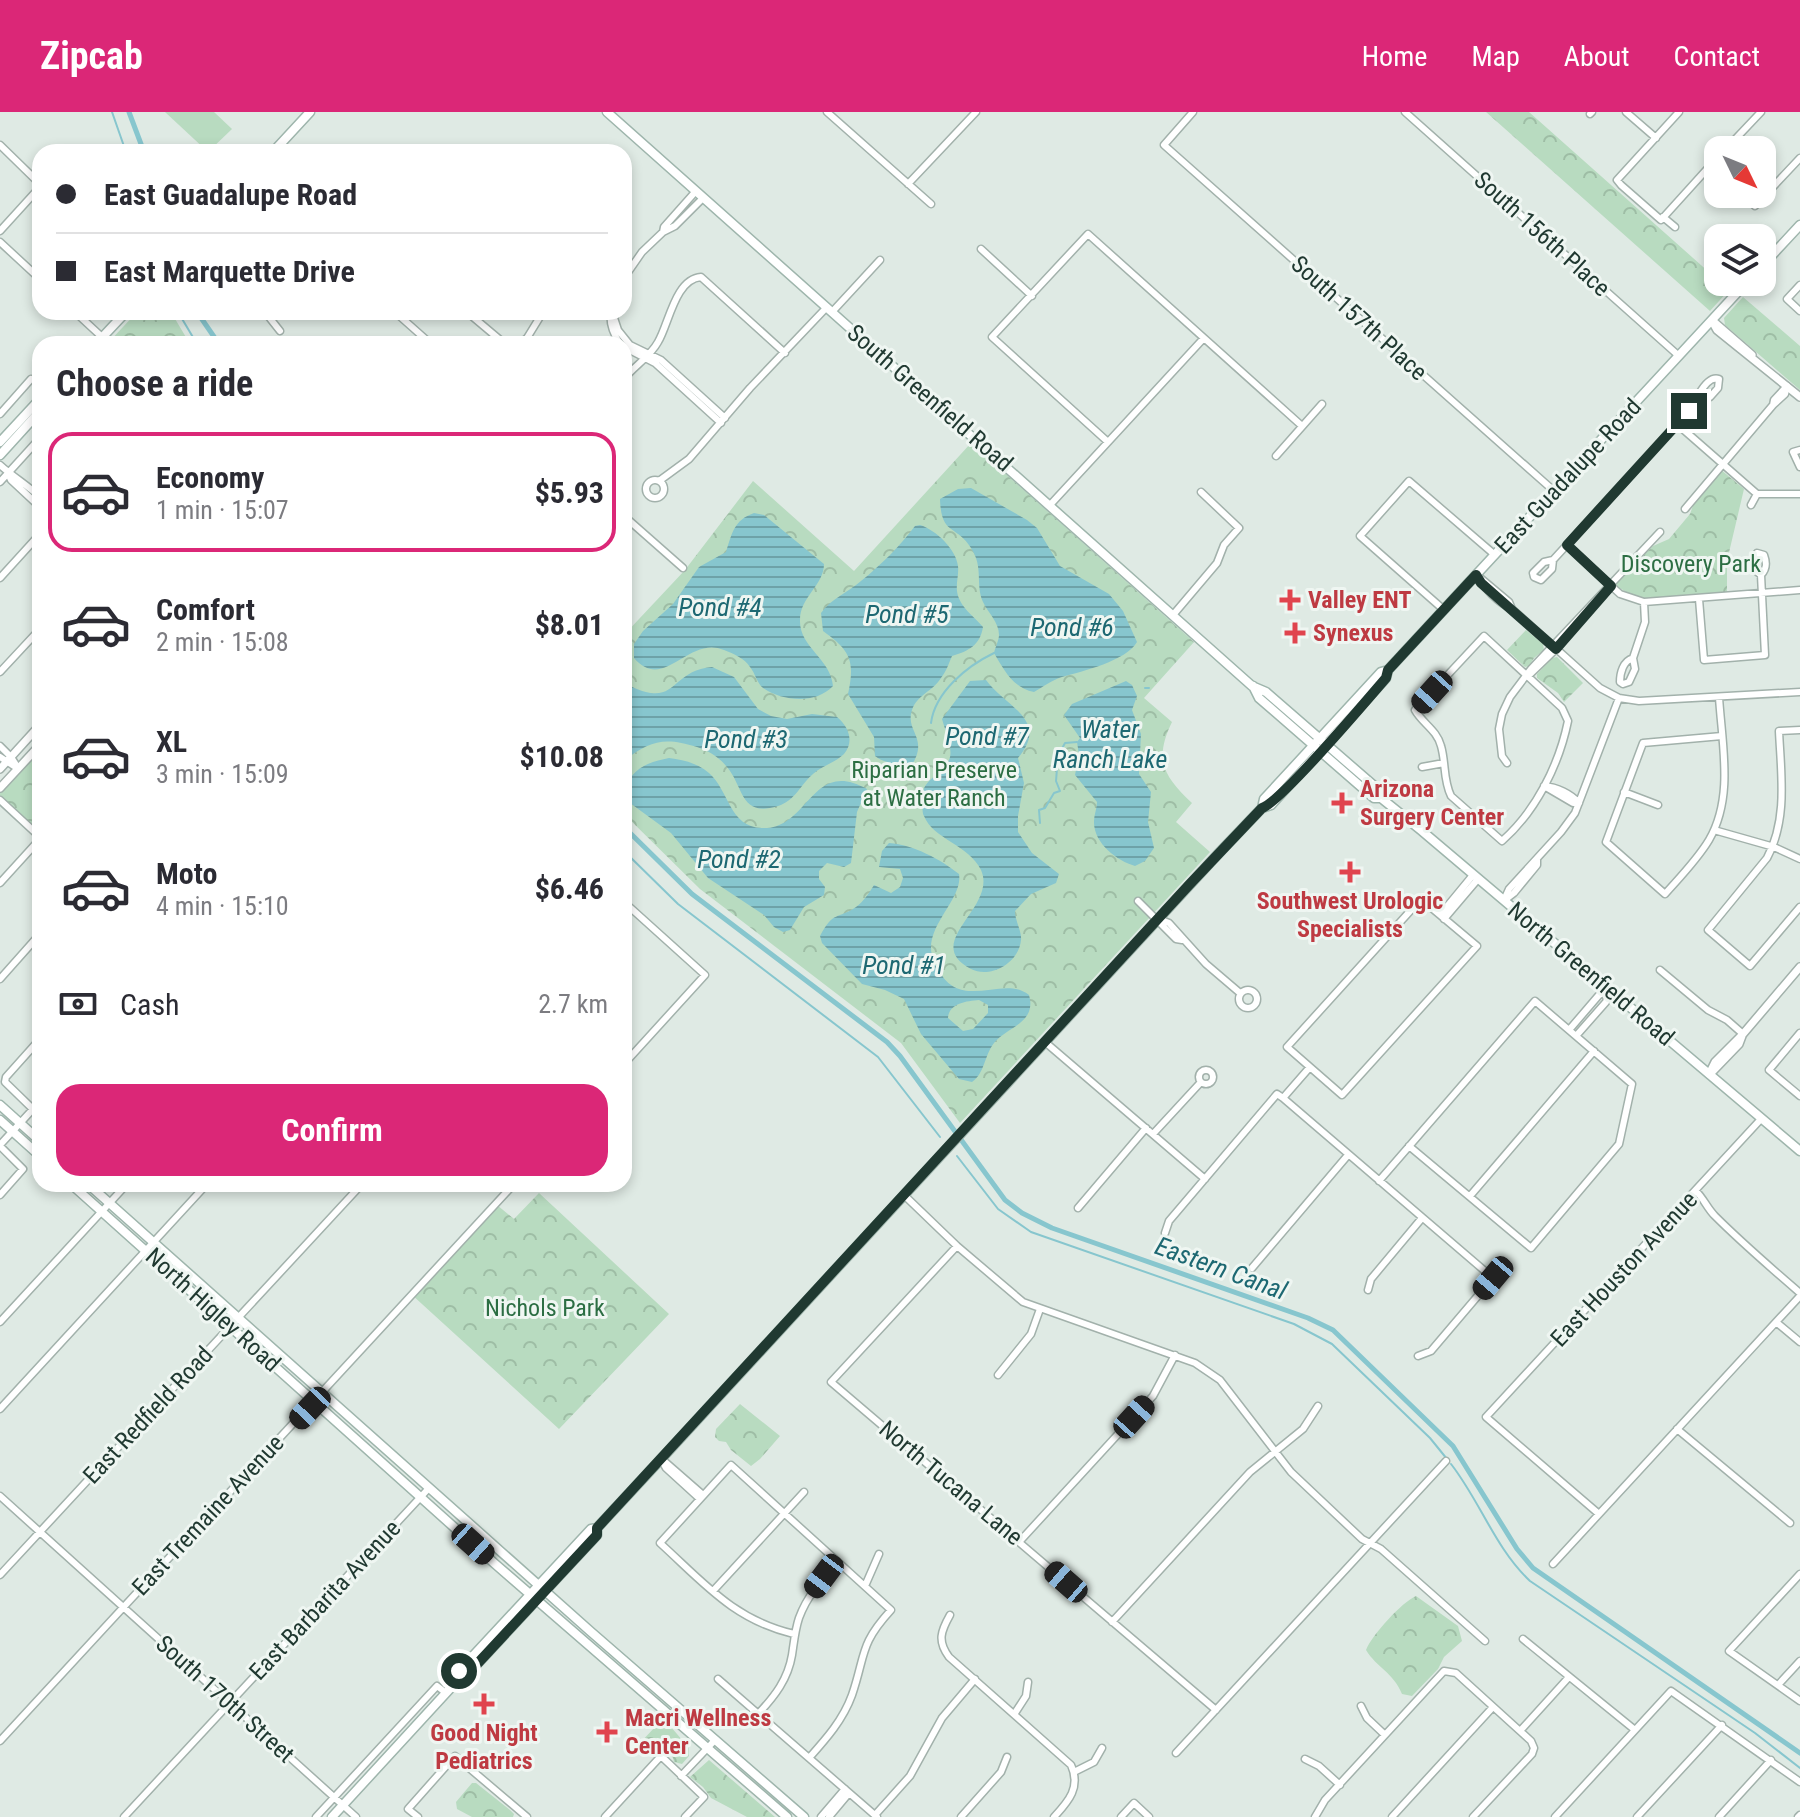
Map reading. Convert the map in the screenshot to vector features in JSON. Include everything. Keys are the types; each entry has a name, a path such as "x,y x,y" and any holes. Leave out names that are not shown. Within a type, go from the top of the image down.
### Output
{"main road":[{"path":"280,144 310,112"},
{"name":"South Greenfield Road","path":"607,112 1252,686 1259,698 1319,746"},
{"path":"1776,251 1800,225"},
{"name":"East Guadalupe Road","path":"332,1817 457,1681 459,1671 597,1535 597,1528 952,1142 1262,808 1271,805 1381,672 1388,670 1734,296"},
{"path":"104,336 119,320"},
{"path":"0,442 32,408"},
{"path":"0,455 32,420"},
{"path":"1252,686 1263,696 1271,697 1319,746"},
{"name":"North Greenfield Road","path":"1319,746 1374,798 1381,798 1800,1151"},
{"path":"0,1105 32,1134"},
{"path":"0,1120 32,1149"},
{"name":"North Higley Road","path":"80,1192 534,1597 787,1817"},
{"name":"North Higley Road","path":"97,1192 804,1817"},
{"path":"646,1695 653,1686"}],"street":[{"path":"827,112 931,204"},
{"path":"908,184 976,112"},
{"name":"South 157th Place","path":"1193,112 1164,145 1554,491"},
{"name":"South 156th Place","path":"1405,112 1679,356"},
{"path":"1626,112 1656,138"},
{"path":"1675,227 1617,180 1679,112"},
{"path":"1738,136 1761,112"},
{"path":"0,145 32,178"},
{"path":"1776,184 1800,158"},
{"path":"1662,218 1704,173"},
{"path":"632,266 678,212 700,194"},
{"path":"663,232 684,218 700,194"},
{"path":"0,231 32,195"},
{"path":"678,212 684,218"},
{"path":"1108,442 992,337 1088,234 1302,426"},
{"path":"0,242 32,272"},
{"path":"981,249 1032,296"},
{"path":"659,481 689,459 750,388 880,260"},
{"path":"632,371 658,343 676,300 695,277 701,277 785,353"},
{"path":"1800,285 1787,299 1800,311"},
{"path":"82,320 95,336"},
{"path":"271,320 280,331"},
{"path":"404,320 422,336"},
{"path":"476,320 493,336"},
{"path":"1712,321 1717,330 1800,397"},
{"path":"1050,505 1203,339"},
{"path":"632,346 646,356"},
{"path":"632,350 661,360 723,421"},
{"path":"0,414 31,379"},
{"path":"1685,509 1785,394 1787,386"},
{"path":"1553,560 1701,399"},
{"path":"1276,456 1322,404"},
{"path":"1677,424 1757,494 1800,494"},
{"path":"0,482 32,447"},
{"path":"1800,450 1793,452 1800,467"},
{"path":"0,465 32,500"},
{"path":"8,473 16,475 32,490"},
{"path":"1444,610 1360,536 1409,481 1495,555"},
{"path":"1173,615 1217,563 1224,545 1239,528 1201,492"},
{"path":"1751,505 1757,494"},
{"path":"632,526 683,568"},
{"path":"1507,763 1500,747 1502,714 1510,697 1660,532"},
{"path":"0,578 32,543"},
{"path":"1567,545 1611,586 1630,599 1644,602 1800,590"},
{"path":"1476,575 1485,579 1509,602 1512,609 1600,688 1619,698 1639,701 1800,692"},
{"path":"1699,599 1704,660 1765,655 1761,575"},
{"path":"1633,658 1645,622 1644,602"},
{"path":"1484,636 1528,676 1562,708 1568,725 1544,786 1532,806 1502,841 1454,801 1446,786 1438,738 1415,710 1484,636"},
{"path":"0,672 32,638"},
{"path":"1719,697 1722,736 1725,784 1723,803 1714,830 1699,856 1665,894 1606,842 1624,792 1643,743 1722,736"},
{"path":"1504,900 1514,893 1569,822 1619,698"},
{"path":"1800,730 1779,731 1782,812 1774,847 1708,930 1750,966 1800,907"},
{"path":"4,761 32,733"},
{"path":"0,746 4,761 18,768"},
{"path":"0,788 32,753"},
{"path":"1422,767 1444,763"},
{"path":"1544,786 1548,791 1579,803"},
{"path":"1624,792 1658,805"},
{"path":"0,800 32,830"},
{"path":"1714,830 1774,847 1800,859"},
{"path":"0,883 32,847"},
{"path":"1442,917 1476,877"},
{"path":"1421,899 1442,917 1477,946 1342,1095 1287,1047 1421,899"},
{"path":"1138,901 1176,939 1182,940 1240,993"},
{"path":"632,909 705,975 632,1055"},
{"path":"0,979 32,943"},
{"path":"1660,970 1743,1034"},
{"path":"1709,1074 1739,1044 1743,1034 1799,971"},
{"path":"1569,1030 1599,995 1610,989"},
{"path":"1576,1036 1606,1002 1610,989"},
{"path":"1379,1181 1409,1146 1535,1001 1632,1084 1619,1144 1531,1248 1409,1146"},
{"path":"1800,1033 1769,1070 1800,1096"},
{"path":"1045,1042 1205,1179"},
{"path":"32,1048 5,1082 32,1108"},
{"path":"1470,1196 1594,1051"},
{"path":"1283,1098 1310,1067"},
{"path":"1153,1134 1201,1082"},
{"path":"1165,1233 1169,1221 1277,1094 1493,1278 1431,1351 1418,1356"},
{"path":"0,1195 23,1169 0,1146 32,1110"},
{"name":"East Houston Avenue","path":"1599,1514 1486,1417 1761,1119"},
{"path":"1078,1208 1146,1128"},
{"path":"1252,1268 1348,1155"},
{"path":"1553,1564 1800,1294 1751,1251 1708,1208 1696,1191"},
{"path":"0,1322 120,1192"},
{"path":"0,1409 200,1192"},
{"name":"East Redfield Road","path":"0,1575 355,1192"},
{"name":"East Tremaine Avenue","path":"0,1741 505,1192"},
{"path":"904,1195 957,1246 1023,1302 1175,1355 1209,1370 1291,1472 1369,1544 1381,1549 1485,1641"},
{"path":"1368,1290 1371,1279 1422,1218"},
{"name":"North Tucana Lane","path":"957,1246 831,1382 1216,1710"},
{"path":"998,1375 1031,1334 1040,1309"},
{"path":"1776,1322 1800,1342"},
{"path":"1020,1541 1153,1396 1175,1355"},
{"path":"1112,1622 1250,1472 1303,1429 1318,1406"},
{"path":"1677,1429 1790,1523"},
{"path":"661,1459 670,1464 701,1497"},
{"path":"1176,1753 1446,1461"},
{"path":"794,1634 744,1617 660,1543 731,1465 891,1610 865,1643 851,1697 834,1729 809,1758"},
{"name":"East Barbarita Avenue","path":"124,1817 429,1488"},
{"path":"713,1591 804,1492"},
{"name":"South 170th Street","path":"0,1496 356,1817"},
{"path":"865,1586 879,1554"},
{"path":"758,1714 773,1698 788,1672 794,1634 812,1592 838,1562"},
{"path":"1800,1574 1729,1651 1800,1701"},
{"path":"1768,1594 1776,1601"},
{"path":"950,1615 941,1632 942,1649 1066,1759 1074,1772 1076,1781 1071,1797 1054,1817"},
{"path":"1523,1639 1635,1730"},
{"path":"1778,1685 1800,1661"},
{"path":"1315,1817 1325,1800 1444,1671 1449,1670 1531,1741 1534,1748 1532,1754 1473,1817"},
{"path":"1520,1731 1569,1677"},
{"path":"718,1679 876,1816 910,1776 942,1718 975,1679"},
{"path":"1015,1713 1026,1696 1028,1682"},
{"name":"East Guadalupe Road","path":"316,1817 437,1686 446,1693"},
{"path":"1555,1817 1671,1691 1800,1782"},
{"path":"1361,1706 1367,1718 1385,1735"},
{"path":"1392,1817 1493,1707"},
{"path":"1637,1817 1722,1725"},
{"path":"681,1776 715,1740"},
{"path":"1074,1772 1094,1762 1102,1748"},
{"path":"418,1817 408,1809 455,1756 524,1816"},
{"path":"605,1817 661,1756 704,1797 685,1817"},
{"path":"961,1817 1001,1772 1007,1757"},
{"path":"1305,1759 1319,1766 1340,1785"},
{"path":"1719,1817 1771,1760"},
{"path":"821,1817 847,1791"},
{"path":"829,1817 847,1791"},
{"path":"1121,1817 1134,1803 1149,1817"}],"green space":[{"path":"165,112 214,112 232,129 216,144 199,144"},
{"path":"1486,112 1529,112 1704,268 1704,296 1724,296 1710,311"},
{"path":"1743,297 1800,346 1800,390 1725,325 1724,318"},
{"path":"130,320 176,320 185,336 114,336"},
{"name":"Riparian Preserve at Water Ranch","path":"971,443 1194,642 1144,698 1172,722 1163,746 1164,766 1174,784 1192,803 1176,822 1210,852 960,1123 901,1043 700,889 632,822 632,626 685,570 753,481 854,571"},
{"name":"Discovery Park","path":"1720,469 1744,489 1727,561 1727,594 1654,600 1627,592 1615,584 1653,546 1669,539"},
{"path":"1526,630 1543,644 1544,650 1525,667 1507,650"},
{"path":"1557,657 1583,683 1564,702 1558,693 1537,678 1552,658"},
{"path":"32,754 32,830 0,800 0,788"},
{"name":"Nichols Park","path":"539,1193 669,1314 559,1429 411,1294 497,1205 514,1219"},
{"path":"740,1404 780,1436 751,1466 726,1442 715,1437 716,1429"},
{"path":"1416,1596 1458,1626 1462,1641 1444,1657 1438,1669 1412,1696 1402,1694 1394,1680 1366,1650 1388,1620"},
{"path":"665,1720 689,1748 689,1756 682,1764 674,1762 672,1755 665,1751 651,1754 638,1745"},
{"path":"709,1760 775,1817 747,1817 711,1798 690,1777"},
{"path":"472,1783 510,1810 513,1817 472,1817 457,1809 456,1802"}],"water":[{"name":"Pond #6","path":"971,488 1027,520 1037,528 1060,566 1109,594 1123,611 1137,642 1131,649 1114,660 1058,678 1034,692 1015,682 994,653 999,630 983,602 975,555 946,524 941,511 940,499 958,489"},
{"name":"Pond #4","path":"754,513 764,515 824,564 820,578 804,604 800,620 804,638 831,677 833,686 818,696 800,699 771,693 761,686 745,661 711,647 656,669 645,667 634,658 634,644 643,631 673,604 699,567 726,552 738,523"},
{"name":"Pond #5","path":"920,525 939,536 953,553 958,566 958,597 983,627 976,643 952,656 938,682 914,705 911,723 917,740 917,754 913,763 898,764 875,756 874,737 848,694 851,673 849,658 840,645 823,631 821,613 876,569 915,526"},
{"name":"Pond #3","path":"712,667 734,677 758,709 771,716 787,719 812,714 837,717 849,734 847,749 841,757 813,774 789,800 766,809 750,804 724,763 697,747 658,742 632,756 632,687 642,691 664,692 698,670"},
{"name":"Pond #7","path":"986,680 1022,715 1027,724 1027,745 1018,758 1024,783 1018,832 1032,853 1059,874 1056,883 1031,894 1015,911 1021,937 1015,956 1002,967 979,972 957,959 953,947 956,936 979,898 983,884 981,870 968,854 929,824 923,815 922,795 924,788 949,760 950,746 942,719 970,681"},
{"name":"Water Ranch Lake","path":"1126,681 1132,685 1137,696 1132,710 1141,734 1139,774 1151,792 1148,822 1154,848 1145,861 1135,866 1114,855 1097,837 1094,821 1097,802 1075,775 1079,755 1077,742 1080,738 1064,715 1072,704"},
{"name":"Pond #2","path":"669,758 690,762 716,780 736,815 751,826 762,828 778,826 822,788 834,782 848,782 867,789 857,812 851,863 844,867 827,863 819,871 819,879 825,887 824,895 804,907 790,930 783,932 764,915 708,878 671,833 632,804 632,776 648,764"},
{"name":"Pond #1","path":"889,843 908,847 935,858 959,874 956,891 932,938 932,957 948,983 971,991 1008,988 1029,995 1029,1012 994,1043 980,1074 972,1082 959,1079 921,1034 904,999 862,984 822,943 820,936 829,922 859,905 874,885 891,893 900,887 903,878 900,869 879,867 882,851","holes":["979,1000 988,1005 988,1013 973,1029 963,1031 948,1018 952,1009 964,1002"]}],"waterway":[{"path":"112,112 123,144"},
{"name":"Eastern Canal","path":"129,112 141,144"},
{"path":"183,320 192,336"},
{"name":"Eastern Canal","path":"202,320 214,336"},
{"path":"931,723 939,701 954,681 994,653"},
{"path":"1040,823 1039,810 1045,808 1054,793 1060,791 1056,781 1058,756 1065,743 1077,742"},
{"name":"Eastern Canal","path":"632,835 692,894 887,1042 1005,1200 1022,1213 1052,1228 1308,1318 1333,1330 1453,1446 1517,1549 1533,1568 1800,1753"},
{"path":"632,859 678,904 878,1057 940,1137"},
{"path":"957,1156 998,1209 1031,1232 1294,1324 1332,1344 1430,1438 1447,1459"},
{"path":"1451,1464 1507,1554 1530,1581 1755,1733 1800,1768"}],"place":[{"name":"Valley ENT","path":"1290,600"},
{"name":"Synexus","path":"1295,633"},
{"name":"Arizona Surgery Center","path":"1342,803"},
{"name":"Southwest Urologic Specialists","path":"1350,872"},
{"name":"Good Night Pediatrics","path":"484,1704"},
{"name":"Macri Wellness Center","path":"607,1732"}],"route":[{"path":"459,1671 457,1681 465,1677 597,1535 597,1528 1189,885 1262,808 1271,805 1360,709 1386,678 1388,670 1476,575 1505,606 1556,649 1611,586 1567,545 1689,411"}]}
